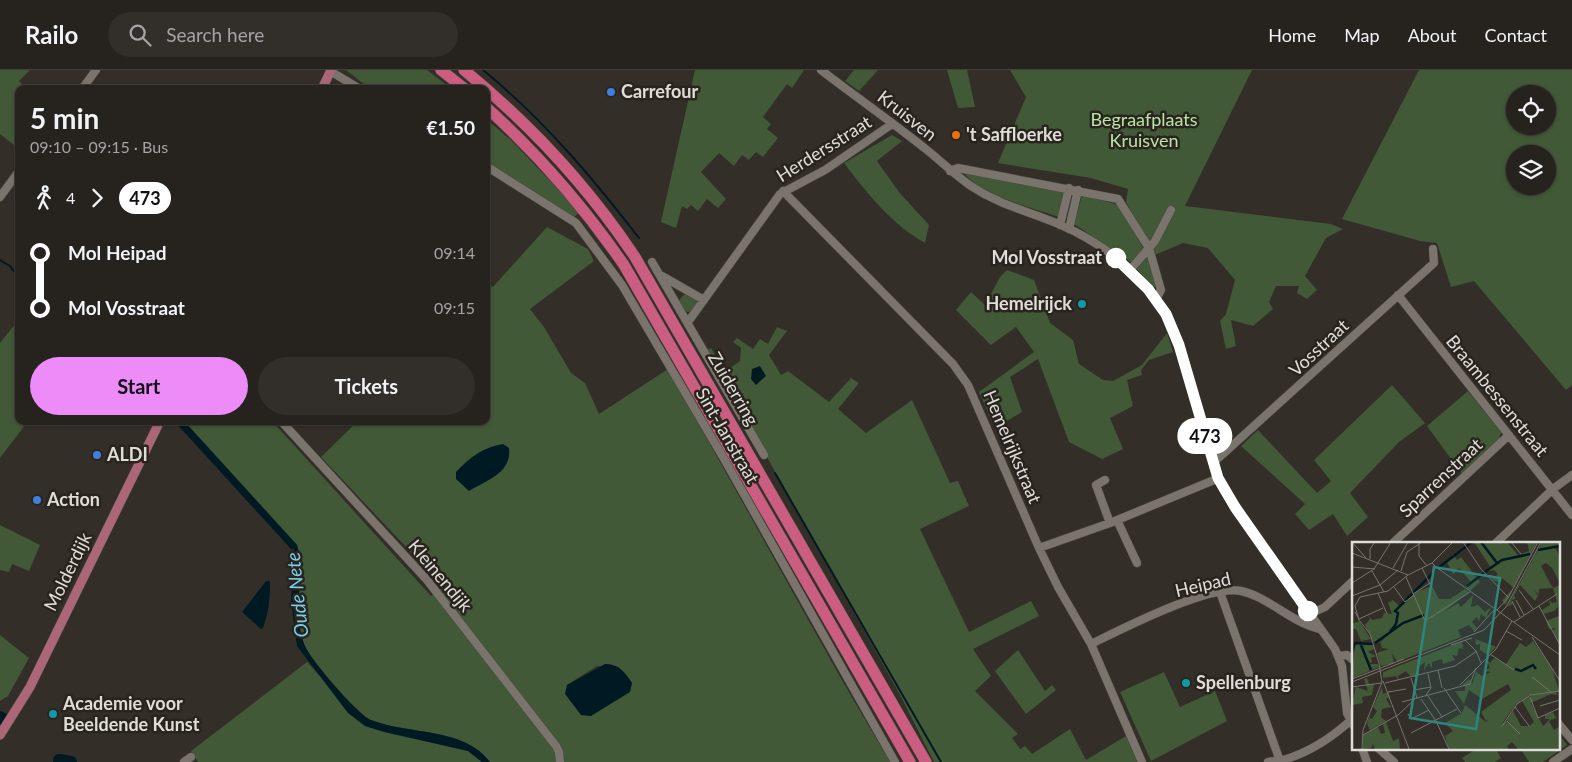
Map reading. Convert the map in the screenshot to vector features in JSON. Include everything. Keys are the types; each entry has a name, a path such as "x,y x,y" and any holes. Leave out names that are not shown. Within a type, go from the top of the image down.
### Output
{"highway":[{"path":"441,70 460,85"},
{"name":"Zuiderring","path":"464,70 480,85"},
{"name":"Zuiderring","path":"490,94 552,150 600,207 657,290 926,762"},
{"name":"Zuiderring","path":"490,111 546,164 602,233 624,265 910,762"}],"main road":[{"path":"324,85 330,70"},
{"name":"Molderdijk","path":"0,735 30,688 158,425"}],"street":[{"path":"85,85 96,70"},
{"path":"330,70 354,85"},
{"name":"Kruisven","path":"821,70 950,171 992,199 1060,225 1097,245 1130,270 1156,299 1174,331 1218,478 1235,507 1338,656"},
{"name":"Herdersstraat","path":"688,322 776,198 783,191 832,165 892,124"},
{"path":"950,171 958,168 1118,199 1150,248 1161,290 1156,299"},
{"name":"Sint-Janstraat","path":"490,169 576,223 622,285 895,762"},
{"path":"0,196 15,176"},
{"path":"1060,225 1069,188"},
{"path":"1069,229 1078,190"},
{"name":"Hemelrijkstraat","path":"783,191 953,364 968,385 980,407 1039,548 1058,587 1091,644 1142,762"},
{"path":"1130,270 1150,248 1171,210"},
{"name":"Vosstraat","path":"1213,463 1434,263 1433,249"},
{"path":"652,262 662,276 764,455"},
{"path":"662,276 704,300"},
{"name":"Braambessenstraat","path":"1398,295 1572,515"},
{"name":"Kleinendijk","path":"284,425 426,580 556,746 560,762"},
{"name":"Sparrenstraat","path":"1394,542 1509,434"},
{"path":"1497,542 1553,489 1572,475"},
{"path":"1039,548 1113,522 1218,478"},
{"path":"1106,480 1096,484 1113,522 1138,563"},
{"path":"1310,614 1325,606 1352,581"},
{"name":"Heipad","path":"1091,644 1168,608 1220,592 1240,590 1253,595 1295,621 1320,629"},
{"path":"1220,592 1280,761"},
{"path":"1268,762 1280,761 1327,740 1352,723 1347,713 1350,688 1338,656 1347,655 1352,659"},
{"path":"1560,725 1572,740"},
{"path":"1553,762 1572,749"},
{"path":"1363,750 1367,762"},
{"path":"1380,750 1394,762"},
{"path":"184,762 191,757"}],"green space":[{"path":"0,70 30,70 19,81 23,85 15,85 15,146 0,134"},
{"path":"346,70 427,70 447,85 365,85"},
{"path":"695,70 804,70 792,88 787,84 763,117 771,124 767,129 778,138 763,157 756,152 749,160 742,155 734,166 719,153 701,172 726,199 718,208 707,199 698,211 691,205 687,209 682,206 676,228 661,222"},
{"path":"854,70 878,70 859,91 845,81"},
{"path":"947,70 967,70 975,107 958,108"},
{"name":"Begraafplaats Kruisven","path":"1010,70 1252,70 1185,206 1331,224 1343,229 1326,238 1305,276 1317,290 1307,299 1297,293 1299,286 1276,286 1269,302 1273,309 1253,326 1231,320 1236,346 1226,349 1220,321 1226,314 1235,280 1208,248 1183,243 1155,255 1126,202 1128,189 1091,178 998,163 1026,97"},
{"path":"1419,70 1572,70 1572,385 1566,390 1474,281 1451,287 1437,243 1420,241 1342,219"},
{"path":"490,122 512,141 580,212 574,217 490,164"},
{"path":"892,135 902,141 877,161 899,192 929,225 925,243 890,217 844,163"},
{"path":"969,172 1064,191 1059,217 986,190 965,175"},
{"path":"1082,195 1119,205 1148,257 1156,287 1152,287 1132,263 1074,224"},
{"path":"547,227 588,249 594,261 530,309 544,327 571,373 585,383 599,414 668,369 843,682 890,762 490,762 479,751 451,737 386,725 371,720 356,709 327,677 311,657 302,638 299,612 300,571 297,545 188,425 276,425 431,596 444,587 321,457 354,425 490,425 490,286 493,287","holes":["597,666 618,667 632,683 567,685"]},
{"path":"1007,270 1034,280 1050,323 1073,340 1079,364 1103,380 1113,381 1142,365 1167,333 1173,352 1149,360 1141,370 1142,375 1127,380 1133,406 1110,418 1123,449 1102,459 1069,442 1038,359 1010,377 1022,412 995,428 979,392 1034,352 1016,327 991,345 956,310 971,292 985,305 1000,277"},
{"path":"688,294 694,297 697,303 694,309 688,312 682,309 679,303 682,297"},
{"path":"15,324 15,425 25,425 0,458 0,343"},
{"path":"777,327 787,331 769,355 781,375 788,371 829,402 851,378 859,383 838,409 866,433 912,400 950,483 958,481 969,506 920,529 969,632 1031,601 1039,616 973,649 991,676 975,691 1018,734 1012,738 1020,749 1025,746 1032,754 1070,729 1086,760 1126,736 1137,762 934,762 899,693 707,350 711,348 725,372 740,361 741,348 733,342 737,338 753,349 760,339 768,344"},
{"path":"1392,385 1425,423 1399,442 1350,493 1368,517 1347,536 1333,514 1309,530 1295,514 1305,504 1241,446 1258,430 1317,493 1331,481 1314,460"},
{"path":"1468,391 1501,432 1499,439 1462,474 1427,426"},
{"path":"0,525 40,545 29,571 12,564 9,572 0,570"},
{"path":"0,635 29,658 8,696 0,701"},
{"path":"1018,650 1045,691 1052,685 1056,690 1026,714 995,671"},
{"path":"307,662 365,726 468,751 482,762 198,762 191,751"},
{"path":"1164,672 1180,707 1215,691 1227,721 1151,761 1120,692"},
{"path":"1560,736 1567,745 1560,750"},
{"path":"1475,750 1496,750 1501,758 1495,762 1465,762 1462,758"},
{"path":"1521,750 1560,750 1543,762 1529,762"}],"water":[{"path":"760,366 766,376 756,385 751,379 752,369"},
{"path":"178,425 188,425 297,545 300,570 299,612 302,638 311,657 356,709 371,720 386,725 451,737 479,751 490,762 482,762 468,751 365,726 348,713 297,646 291,600 294,548 292,550"},
{"path":"503,444 509,448 509,457 507,464 497,475 469,491 456,479 456,472 471,458 483,450"},
{"path":"266,581 270,581 268,611 263,628 261,629 242,612"},
{"path":"605,664 614,665 624,672 632,683 630,692 591,716 581,715 565,694 567,685"}],"waterway":[{"path":"483,70 547,129 603,193 639,238"},
{"name":"Oude Nete","path":"0,260 10,266 15,272"},
{"path":"775,473 941,762"},
{"path":"0,717 4,719"},
{"path":"59,760 71,762"}],"bus line":[{"name":"473","path":"1116,258 1148,289 1166,314 1179,345 1218,478 1235,507 1308,611"}],"place":[{"name":"Carrefour","path":"611,92"},
{"name":"'t Saffloerke","path":"956,135"},
{"name":"Mol Vosstraat","path":"1116,258"},
{"name":"Hemelrijck","path":"1082,304"},
{"name":"ALDI","path":"97,455"},
{"name":"Action","path":"37,500"},
{"name":"Spellenburg","path":"1186,683"},
{"name":"Academie voor Beeldende Kunst","path":"53,714"}]}
